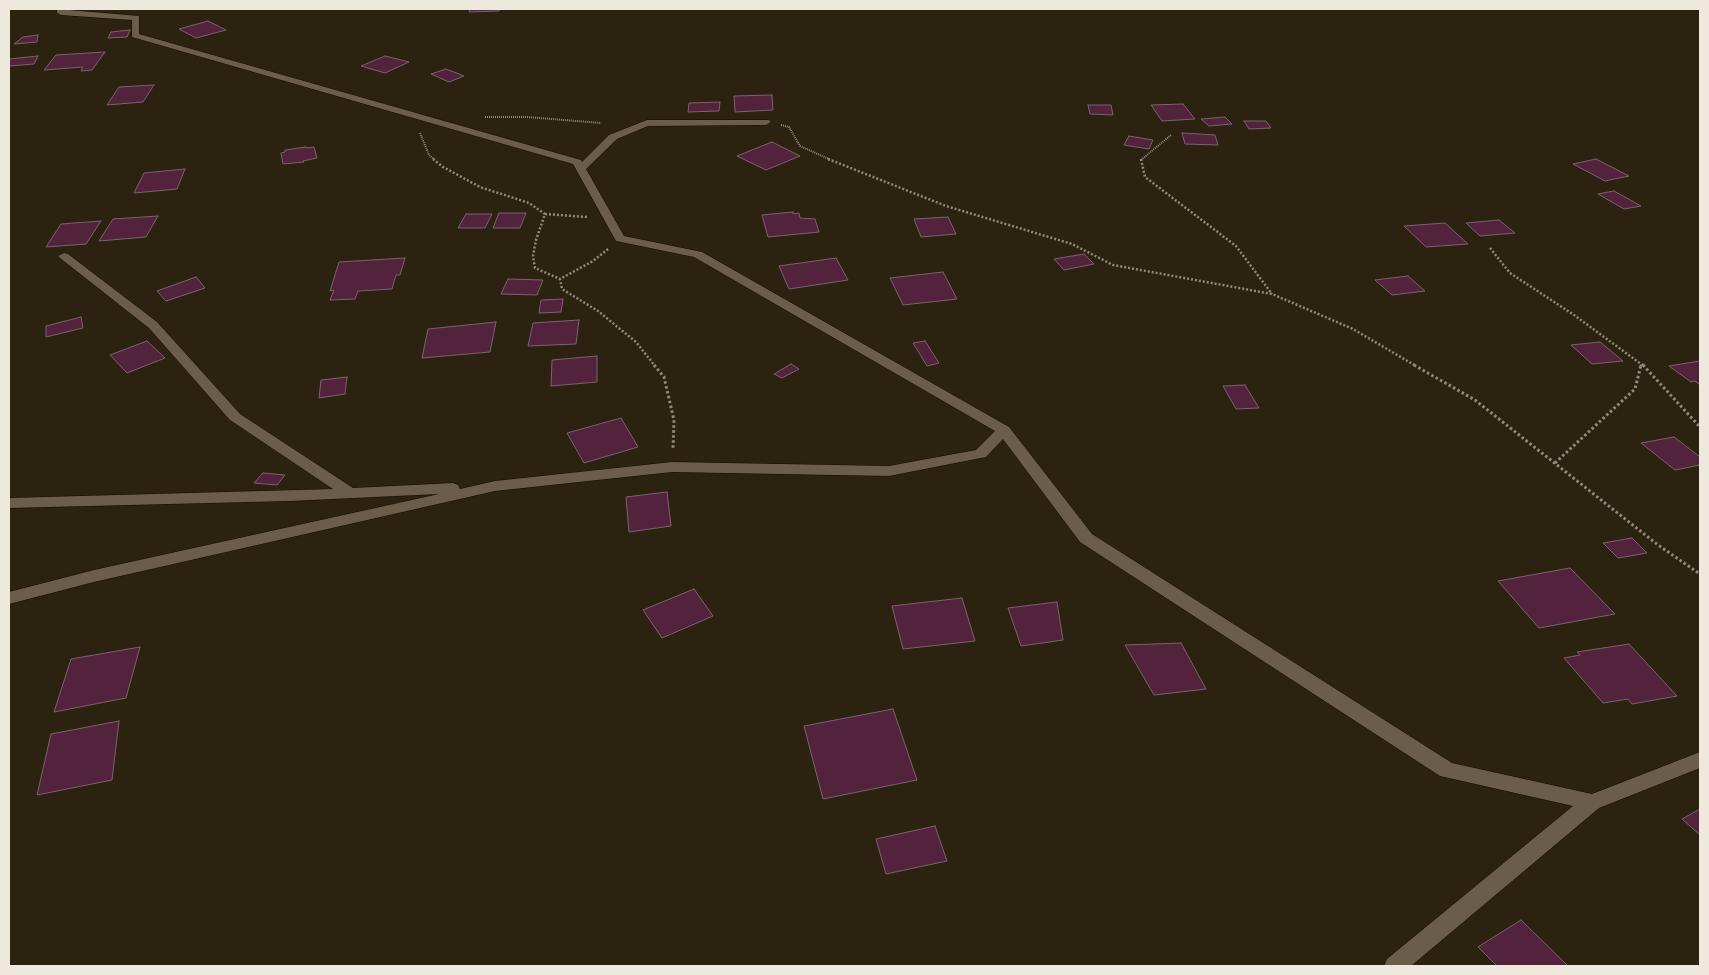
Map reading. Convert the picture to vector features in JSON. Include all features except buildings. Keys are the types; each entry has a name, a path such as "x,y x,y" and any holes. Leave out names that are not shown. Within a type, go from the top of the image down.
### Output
{"street":[{"path":"61,9 61,13 136,18 135,35 577,162 620,239 698,254 1004,430 1086,538 1447,770 1592,802"},
{"path":"581,169 614,137 647,123 766,122"},
{"path":"64,256 153,325 236,417 350,493"},
{"path":"9,503 350,493 495,486 672,467 889,472 981,454 1004,430"},
{"path":"9,598 94,576 495,486"},
{"path":"1395,966 1592,802 1700,760"}],"path":[{"path":"410,114 419,129 429,155 443,167 480,187 529,203 545,214 577,215 610,221"},
{"path":"485,117 528,117 601,123"},
{"path":"766,122 789,126 800,146 851,169 946,206 1072,244 1113,265 1272,294 1353,329 1475,400 1658,545 1700,574"},
{"path":"1171,134 1141,159 1145,177 1236,246 1272,294"},
{"path":"545,214 536,240 533,256 535,268 560,279"},
{"path":"560,279 593,260 620,239"},
{"path":"1490,248 1510,273 1574,315 1642,364 1700,427"},
{"path":"560,279 562,290 598,311 636,342 664,377 674,420 672,467"},
{"path":"1555,463 1635,389 1642,364"}]}
